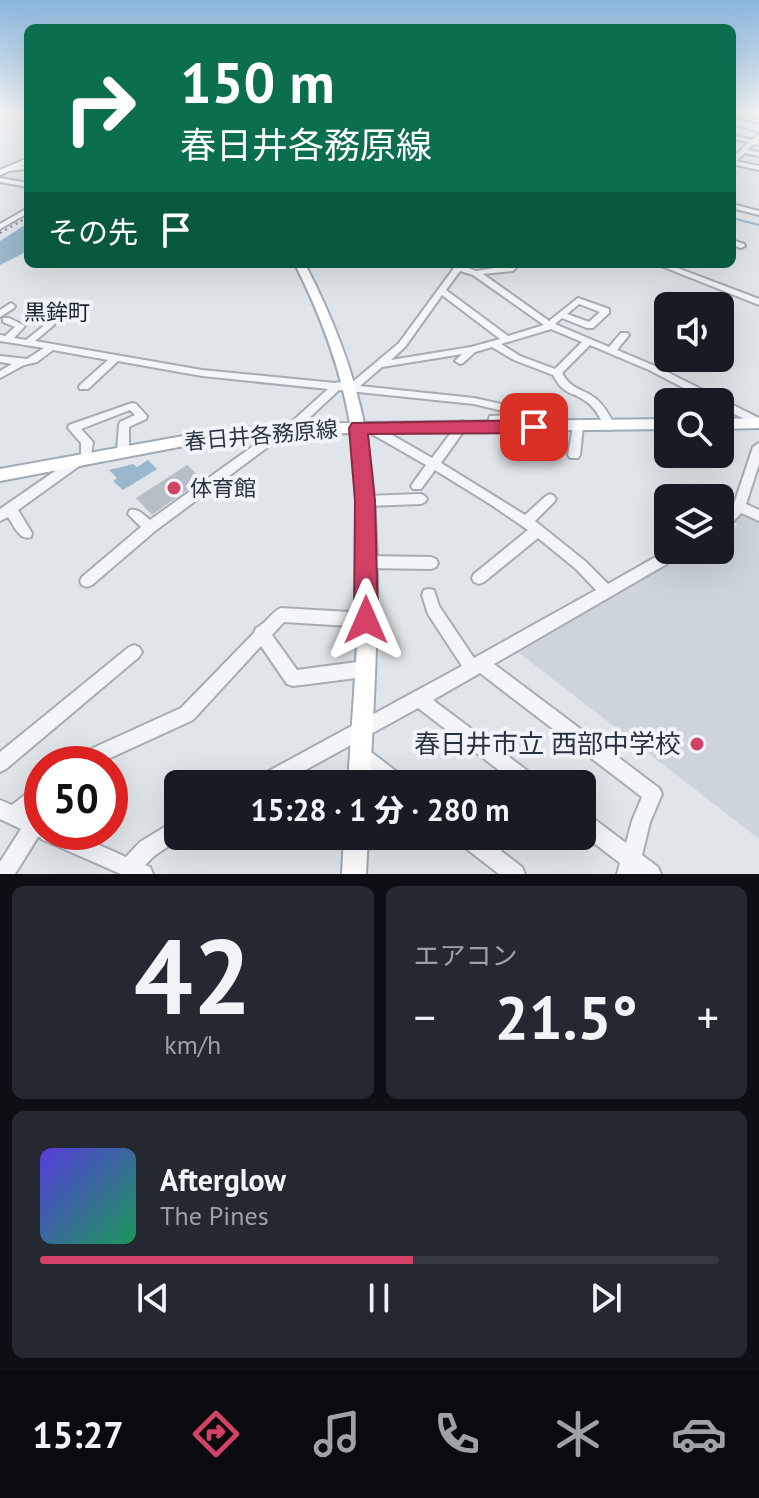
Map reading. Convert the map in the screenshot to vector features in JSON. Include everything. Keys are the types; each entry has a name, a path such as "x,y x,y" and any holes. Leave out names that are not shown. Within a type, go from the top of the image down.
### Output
{"main road":[{"path":"4,171 24,162"},
{"path":"302,268 337,343 348,386 364,428 366,620 360,770"},
{"path":"734,423 759,422"},
{"name":"春日井各務原線","path":"0,475 123,450 288,429 557,423 578,426 654,424"},
{"path":"354,874 355,850"}],"street":[{"path":"736,163 759,168"},
{"path":"4,171 24,168"},
{"path":"0,180 24,184"},
{"path":"736,207 759,213"},
{"path":"0,227 24,212"},
{"path":"87,581 150,527 381,364 402,345 459,268"},
{"path":"465,268 550,326 652,368 759,422"},
{"path":"476,273 511,268"},
{"path":"671,268 759,302"},
{"path":"684,273 689,268"},
{"path":"443,292 505,338"},
{"path":"4,340 21,326 3,317 11,306"},
{"path":"381,364 472,350 550,326 561,315"},
{"path":"29,342 51,323"},
{"path":"611,351 624,335"},
{"path":"4,340 202,373 474,401 557,423"},
{"path":"557,373 588,342"},
{"path":"492,343 517,358 557,373 564,386 590,399 610,426"},
{"path":"0,359 34,362 52,346"},
{"path":"460,361 472,350"},
{"path":"84,387 116,358"},
{"path":"0,375 21,363"},
{"path":"26,533 5,513 83,458 87,442 73,428 132,406 142,416 124,425 123,450"},
{"path":"494,419 557,423"},
{"path":"365,501 419,493 463,425"},
{"path":"574,455 578,426"},
{"path":"364,428 532,525 581,564 606,591"},
{"path":"734,512 757,465 759,447"},
{"path":"479,578 532,525 550,499"},
{"path":"739,506 759,516"},
{"path":"134,514 150,527"},
{"path":"366,562 431,563"},
{"path":"287,770 419,699 654,564"},
{"path":"429,595 433,609 476,666 653,794 641,821 629,866"},
{"path":"117,746 187,714 281,615 366,620"},
{"path":"261,633 293,678 364,669"},
{"path":"0,763 134,652"},
{"path":"419,699 511,770"},
{"path":"361,754 381,770"},
{"path":"596,835 629,866 651,874"},
{"path":"89,850 139,872 147,849 164,837"},
{"path":"4,874 24,850"},
{"path":"498,850 515,874"}],"shaded area":[{"name":"春日井市立 西部中学校","path":"740,513 759,520 759,839 513,648 663,564 734,564 734,526 737,525 734,521"}],"water":[{"path":"24,226 24,253 0,265 0,241"},
{"path":"148,460 157,469 123,490 113,481 117,478 109,470 133,464 137,467"}],"building":[{"name":"体育館","path":"187,465 202,479 152,515 136,498"}],"waterway":[{"path":"736,219 759,225"}],"railway":[{"path":"0,233 24,219"}],"place":[{"name":"体育館","path":"174,488"},
{"name":"春日井市立 西部中学校","path":"697,744"}],"district":[{"name":"黒鉾町","path":"57,312"}],"route":[{"path":"366,620 365,501 358,428 463,425 534,427"}]}
